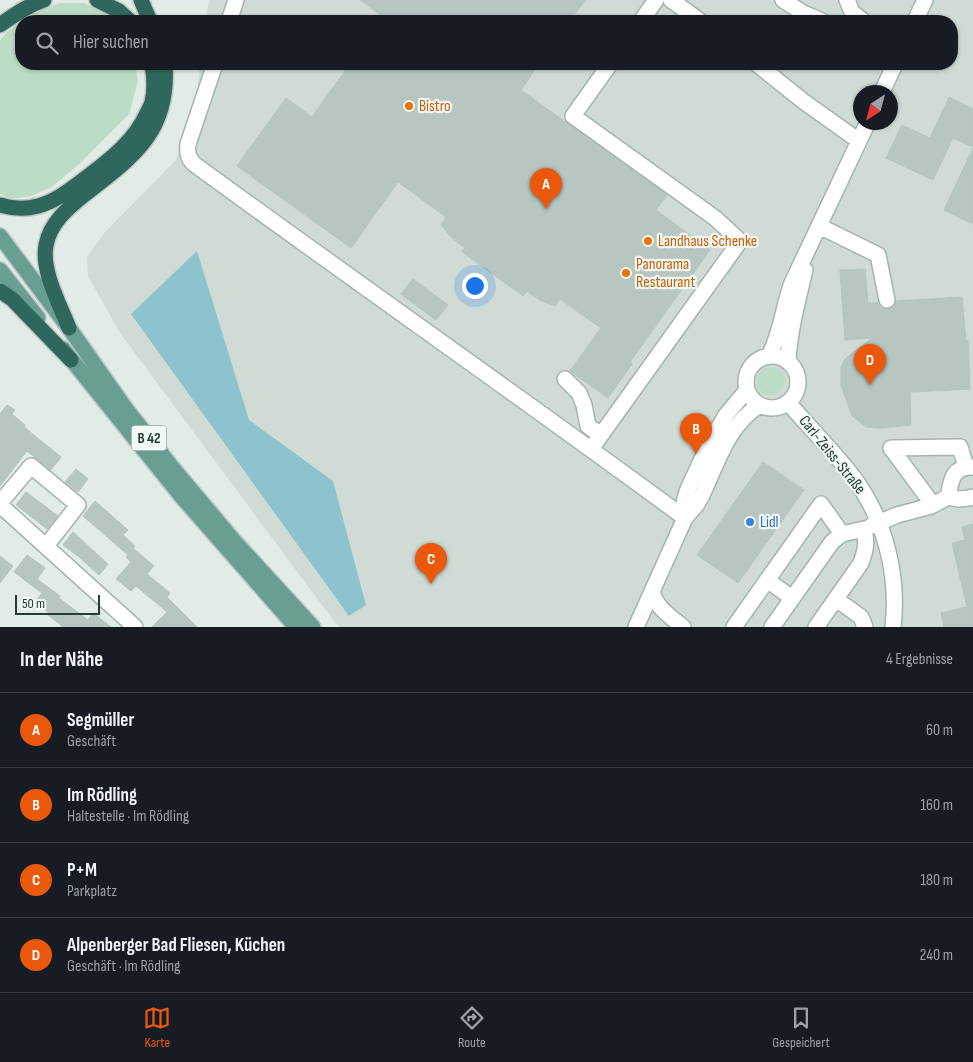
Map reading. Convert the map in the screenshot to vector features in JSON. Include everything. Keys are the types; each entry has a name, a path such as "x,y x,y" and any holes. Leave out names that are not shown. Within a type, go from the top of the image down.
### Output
{"highway":[{"path":"0,25 22,0"},
{"path":"0,25 22,10 44,0"},
{"path":"98,0 123,15"},
{"path":"141,0 147,15"},
{"path":"0,205 13,209 26,208 39,206 54,200 71,190 106,162 127,143 142,125 152,103 153,70"},
{"path":"69,328 48,274 46,245 50,234 56,222 65,211 115,171 137,151 152,132 162,108 166,81 165,70"},
{"path":"0,291 12,299 71,360"}],"main road":[{"name":"B 42","path":"0,236 121,401 177,473 235,542 313,627"},
{"name":"B 42","path":"0,270 182,497 296,627"}],"street":[{"path":"231,15 236,0"},
{"path":"645,15 656,0"},
{"path":"671,0 692,15"},
{"path":"918,15 925,0"},
{"path":"792,2 807,15"},
{"path":"213,70 188,144 188,158 194,164 685,518"},
{"path":"591,449 740,241 715,218 573,116 606,70"},
{"path":"764,70 803,101 859,141"},
{"path":"885,85 892,70"},
{"path":"769,356 797,271 864,130"},
{"path":"819,226 878,255 887,300"},
{"path":"788,362 790,339 810,246"},
{"path":"776,356 788,362 796,373 797,379 796,392 788,402 780,407 770,408 760,405 752,399 747,390 746,375 755,362 761,358 776,356"},
{"path":"565,379 579,393 584,405 588,426 601,435"},
{"path":"685,518 685,498 688,489 715,430 747,390"},
{"name":"Carl-Zeiss-Straße","path":"788,402 854,478 879,523 888,550 893,577 893,627"},
{"path":"636,627 685,518 702,496 733,431 744,417 760,405"},
{"path":"931,506 928,498 891,448 960,447 969,467 960,469 955,473 948,497"},
{"path":"46,546 78,505 31,466 0,504 46,546 135,627"},
{"path":"653,495 674,496 688,489"},
{"path":"772,627 832,542 842,534 864,529 898,515 931,506 948,497 959,499 973,497"},
{"path":"734,627 822,504 842,534"},
{"path":"816,627 861,562 866,550 864,529"},
{"path":"767,580 792,598"},
{"path":"652,591 658,605 683,627"},
{"path":"836,599 861,617 865,627"}],"shaded area":[{"path":"209,0 973,0 973,627 341,627 336,624 120,333 88,276 87,257 105,232 176,160 198,88 200,70 958,70 958,15 206,15"}],"green space":[{"path":"59,3 84,3 107,15 31,15"},
{"path":"15,26 15,70 136,70 138,81 129,114 77,166 52,187 31,196 11,199 0,194 0,40"},
{"path":"771,367 781,371 785,381 781,391 771,395 761,391 757,381 761,371"}],"water":[{"path":"197,251 249,420 333,481 366,605 349,616 131,314"}],"building":[{"path":"360,0 585,0 574,15 380,15"},
{"path":"346,70 535,70 521,90 667,195 656,210 710,250 630,362 632,364 608,398 570,371 601,328 560,299 555,306 540,300 527,291 523,296 462,252 465,248 452,238 441,225 446,217 398,182 351,248 237,166 286,98 312,117"},
{"path":"949,97 973,109 973,147 953,138 933,180 886,158 902,125 930,138"},
{"path":"973,148 973,224 944,210"},
{"path":"865,269 868,303 878,303 884,309 893,307 896,301 962,297 966,341 968,340 970,389 910,392 911,425 881,428 866,427 852,416 841,385 841,368 845,359 872,338 845,340 840,270"},
{"path":"413,279 448,305 436,320 401,294"},
{"path":"7,405 15,410 12,414 25,425 24,427 61,457 51,470 27,451 0,486 0,414"},
{"name":"Lidl","path":"763,462 804,490 738,583 697,555"},
{"path":"76,469 88,479 78,492 65,482"},
{"path":"26,492 58,516 47,529 16,505"},
{"path":"95,501 128,530 123,535 135,546 133,548 154,566 147,574 170,593 167,597 197,627 152,627 167,612 136,586 131,591 116,579 131,562 126,557 128,555 83,516"},
{"path":"973,524 973,627 944,627 941,613 967,607 952,543 965,540 962,527"},
{"path":"73,532 108,564 99,575 63,545"},
{"path":"27,555 45,568 37,579 60,596 59,598 88,620 93,613 111,627 63,627 47,614 48,612 35,602 42,593 14,572"},
{"path":"0,556 13,566 0,583"}],"place":[{"name":"Bistro","path":"409,106"},
{"name":"Segmüller","path":"546,209"},
{"name":"Landhaus Schenke","path":"648,241"},
{"name":"Panorama Restaurant","path":"626,273"},
{"name":"Alpenberger Bad Fliesen, Küchen","path":"870,385"},
{"name":"Im Rödling","path":"696,454"},
{"name":"Lidl","path":"750,522"},
{"name":"P+M","path":"431,584"}]}
